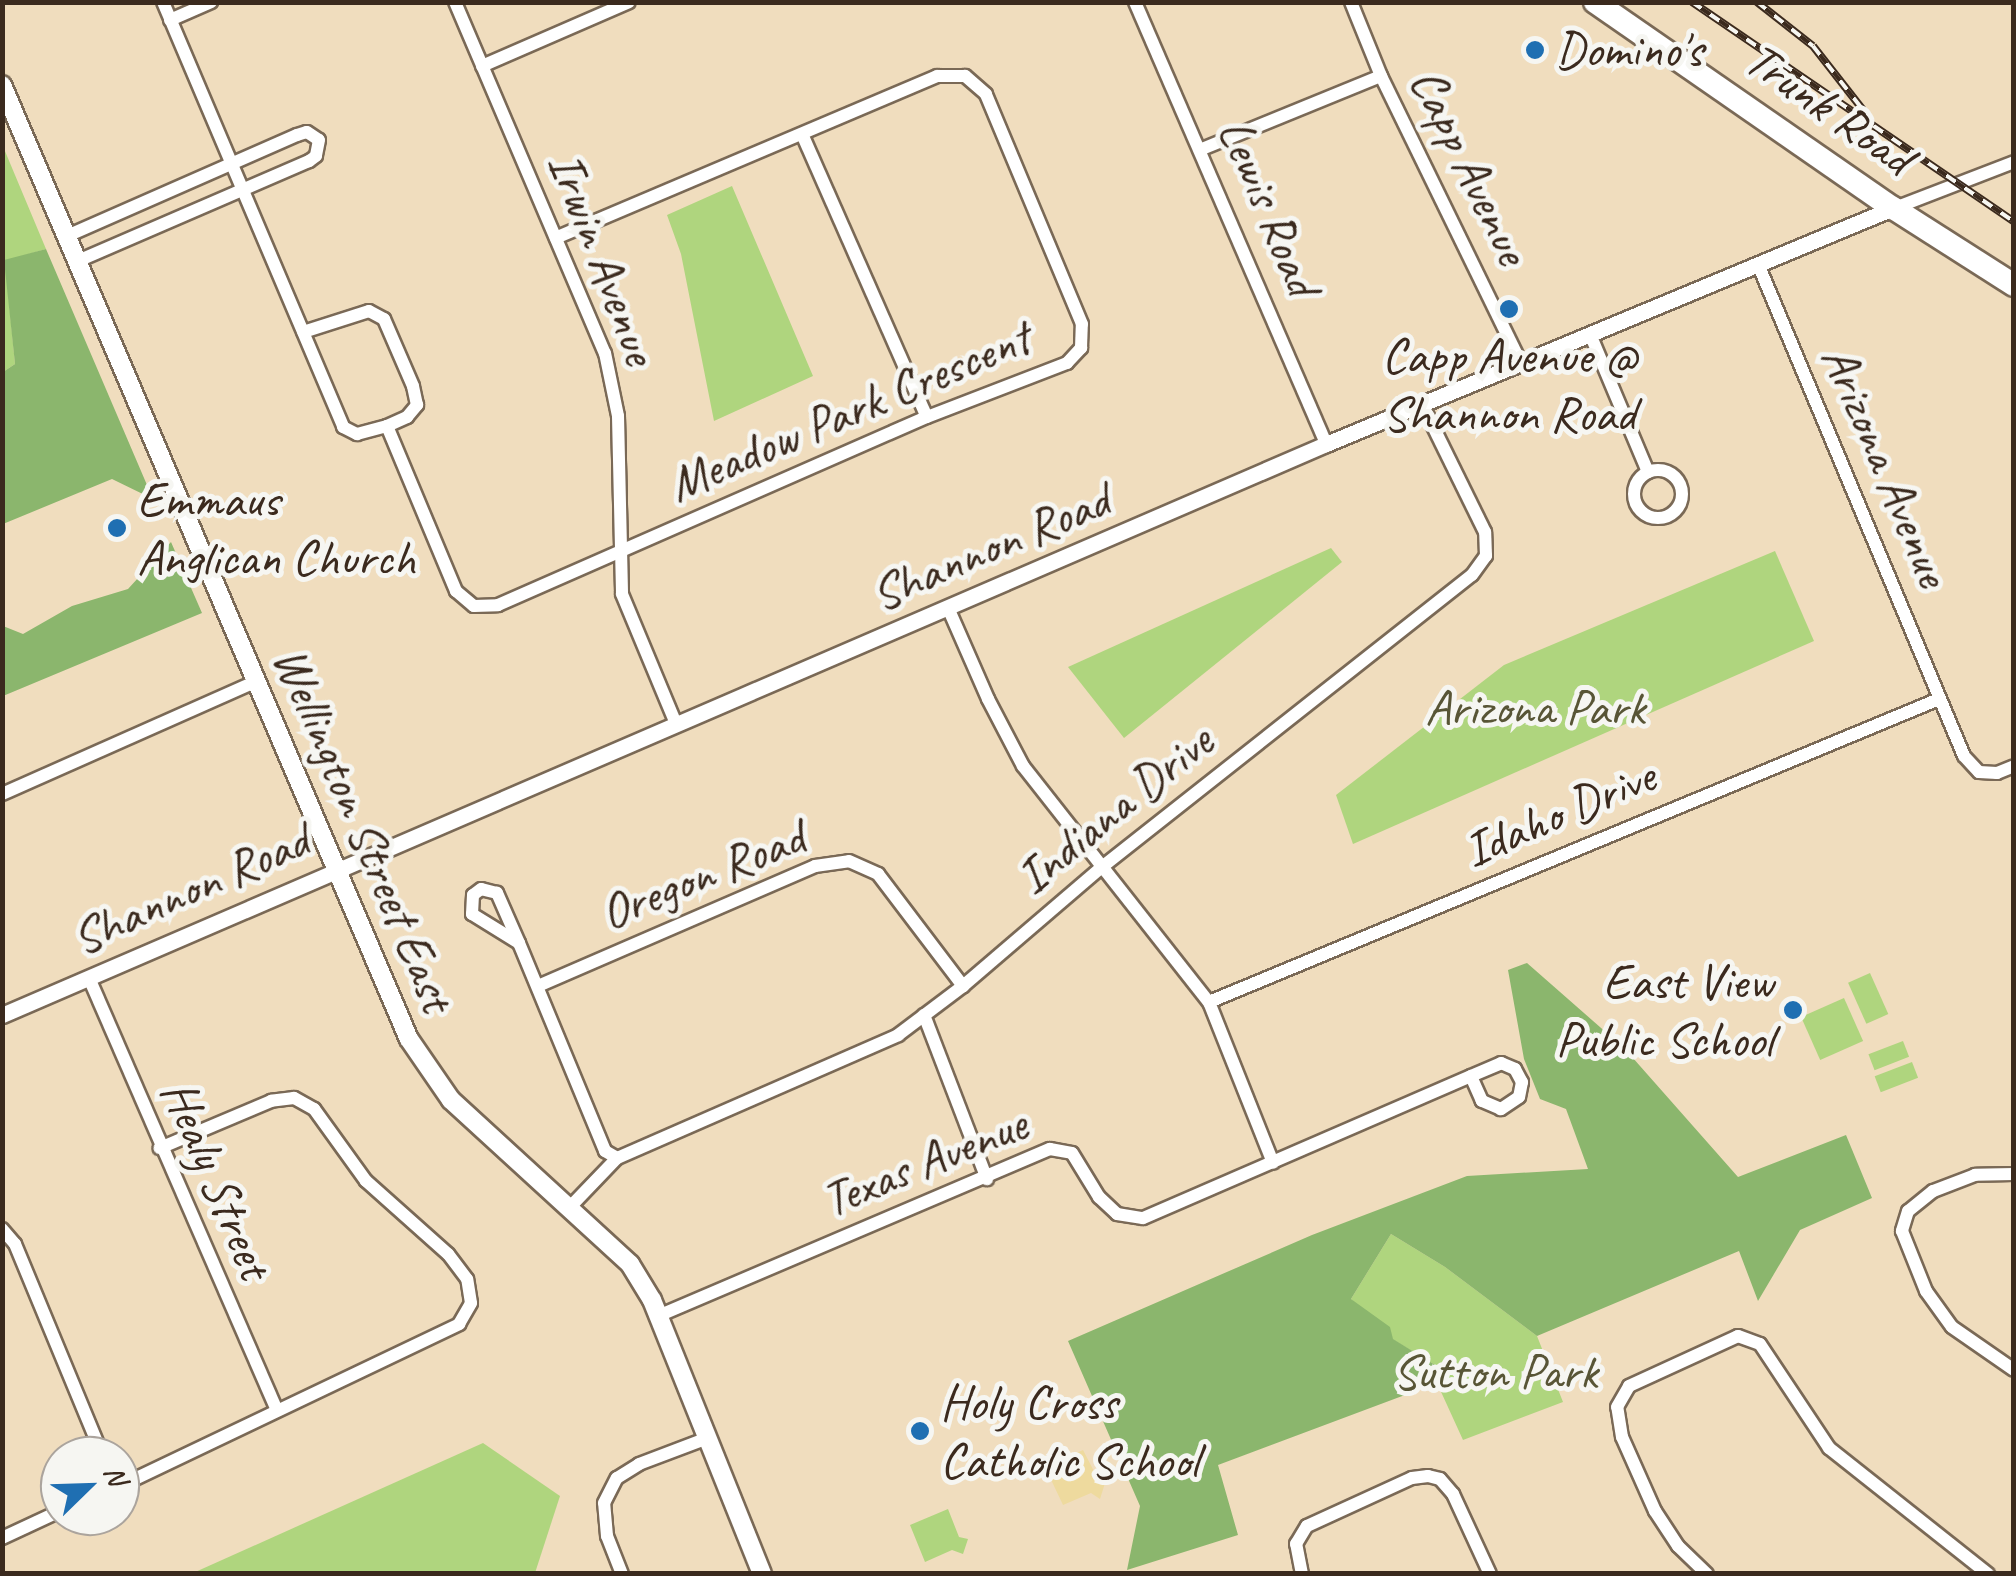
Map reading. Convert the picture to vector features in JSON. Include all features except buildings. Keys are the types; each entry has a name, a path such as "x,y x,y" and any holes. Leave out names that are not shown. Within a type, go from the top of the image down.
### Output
{"highway":[{"name":"Trunk Road","path":"1595,2 1893,208 2014,285"}],"main road":[{"name":"Wellington Street East","path":"2,84 409,1039 427,1069 488,1136 571,1206 630,1264 658,1316 704,1440 762,1574"}],"street":[{"path":"162,2 343,427 358,434 387,426 407,416 416,405 414,386 384,319 368,311 303,332"},
{"path":"170,20 211,2"},
{"name":"Irwin Avenue","path":"455,2 605,353 618,416 618,552 622,594 676,724"},
{"path":"482,66 629,2"},
{"name":"Lewis Road","path":"1134,2 1202,149 1326,444"},
{"name":"Capp Avenue","path":"1351,2 1381,76 1521,363"},
{"name":"Meadow Park Crescent","path":"387,426 456,590 474,606 498,604 927,417 1067,364 1082,348 1082,324 986,94 965,76 937,76 556,238"},
{"path":"1202,149 1381,76"},
{"path":"67,236 307,132 319,140 316,156 309,161 78,261"},
{"path":"802,134 927,417"},
{"name":"Shannon Road","path":"2,1015 336,868 949,610 1326,444 1893,208 2014,162"},
{"name":"Arizona Avenue","path":"1758,264 1964,756 1979,772 1998,773 2014,766"},
{"path":"1590,334 1648,472"},
{"name":"Indiana Drive","path":"617,1158 898,1035 963,986 1102,867 1472,575 1486,556 1486,532 1422,404"},
{"path":"949,610 1023,766 1209,1002 1273,1164"},
{"path":"2,794 257,681"},
{"name":"Idaho Drive","path":"1209,1002 1939,699"},
{"name":"Oregon Road","path":"538,986 815,866 849,861 878,874 946,958 963,986"},
{"path":"520,944 472,914 473,895 481,890 497,892 520,944 538,986 605,1151 617,1158 571,1206"},
{"name":"Healy Street","path":"89,978 276,1408"},
{"path":"924,1015 986,1179"},
{"name":"Texas Avenue","path":"658,1316 1050,1149 1072,1153 1098,1196 1117,1214 1143,1218 1472,1076"},
{"path":"140,1476 459,1324 471,1303 468,1278 448,1254 366,1181 314,1109 294,1098 271,1101 160,1148"},
{"path":"2014,1174 1975,1175 1934,1191 1908,1210 1902,1231 1926,1291 1952,1328 2014,1370"},
{"path":"2,1230 14,1244 95,1436"},
{"path":"1708,1574 1678,1546 1655,1511 1622,1437 1617,1407 1629,1386 1738,1336 1760,1344 1829,1448 1988,1574"},
{"path":"622,1574 607,1536 604,1503 616,1478 639,1464 704,1440"},
{"path":"1302,1574 1296,1544 1307,1526 1412,1478 1428,1476 1440,1479 1454,1494 1490,1574"},
{"path":"2,1538 40,1520"}],"green space":[{"path":"2,144 46,249 5,261 15,364 3,372"},
{"path":"732,186 813,376 714,421 681,254 667,215"},
{"path":"46,249 153,499 112,479 3,524 3,372 15,364 4,260"},
{"path":"171,542 202,613 3,696 3,626 23,634 72,606 128,589"},
{"path":"1331,548 1342,562 1124,738 1068,667"},
{"name":"Arizona Park","path":"1775,551 1814,641 1353,844 1336,795 1504,665"},
{"path":"1527,963 1625,1049 1738,1177 1846,1135 1872,1198 1800,1230 1758,1301 1739,1251 1537,1336 1445,1267 1391,1234 1351,1299 1390,1327 1393,1339 1440,1368 1437,1383 1218,1465 1238,1535 1127,1570 1140,1506 1068,1341 1312,1235 1467,1176 1588,1169 1566,1109 1540,1099 1524,1059 1508,970"},
{"path":"1870,973 1888,1014 1866,1024 1848,983"},
{"path":"1844,998 1863,1041 1820,1060 1801,1017"},
{"path":"1903,1041 1909,1057 1875,1070 1868,1054"},
{"path":"1912,1062 1918,1078 1881,1092 1875,1076"},
{"name":"Sutton Park","path":"1391,1234 1445,1267 1537,1336 1563,1402 1463,1440 1437,1383 1440,1368 1392,1339 1351,1299"},
{"path":"483,1443 560,1496 535,1573 193,1573"},
{"path":"948,1509 959,1537 968,1539 963,1554 952,1550 925,1562 910,1525"}],"sand":[{"path":"1083,1450 1097,1477 1106,1480 1100,1499 1091,1493 1063,1505 1045,1467"}],"railway":[{"path":"1692,2 2014,222"},
{"path":"1757,2 1813,46 1863,110"}],"place":[{"name":"Domino's","path":"1535,50"},
{"name":"Capp Avenue @ Shannon Road","path":"1509,309"},
{"name":"Emmaus Anglican Church","path":"117,528"},
{"name":"East View Public School","path":"1793,1010"},
{"name":"Holy Cross Catholic School","path":"920,1431"}]}
